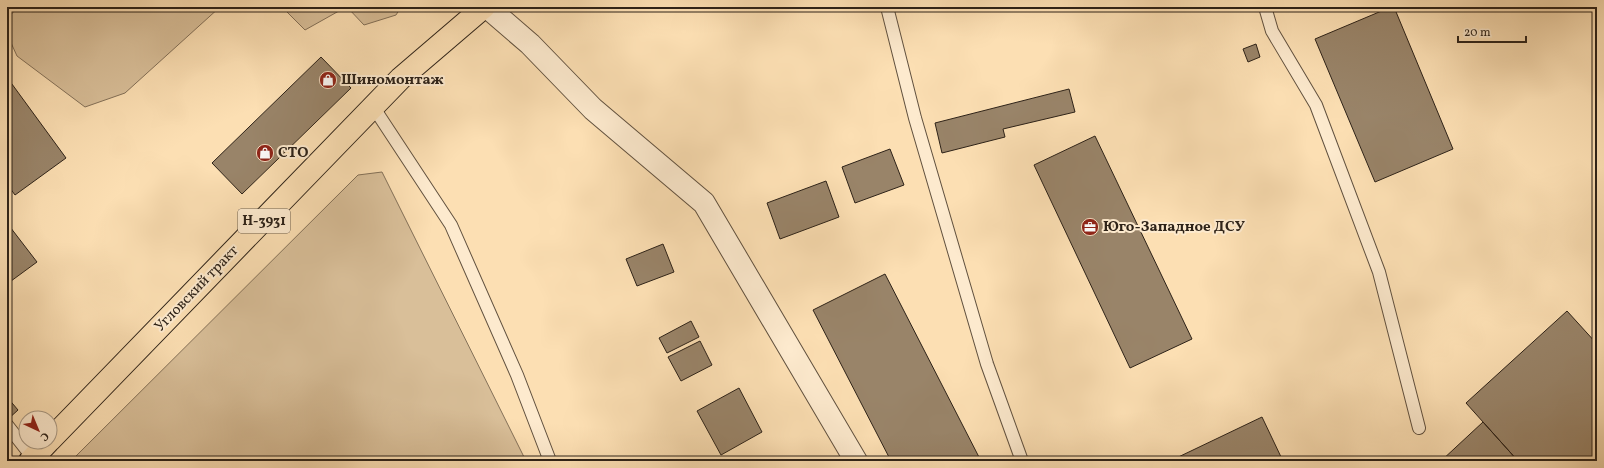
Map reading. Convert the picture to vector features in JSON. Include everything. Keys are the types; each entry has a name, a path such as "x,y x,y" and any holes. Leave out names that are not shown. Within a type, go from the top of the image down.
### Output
{"highway":[{"name":"Угловский тракт","path":"58,432 374,108 401,78 485,7"},
{"name":"Угловский тракт","path":"31,459 40,450"}],"street":[{"path":"485,7 530,44 594,109 704,203 856,461"}],"lane":[{"path":"887,7 915,118 984,356 1022,461"},
{"path":"1265,7 1272,31 1316,105 1379,272 1419,428"},
{"path":"374,108 451,225 517,375 550,461"},
{"path":"7,425 31,459"}],"shaded area":[{"path":"18,7 220,7 125,93 85,107 17,56 7,34 7,19"},
{"path":"282,7 346,7 305,30"},
{"path":"347,7 401,7 396,15 364,25"},
{"path":"382,172 526,461 71,461 358,175"}],"building":[{"path":"1394,7 1453,149 1375,182 1315,39"},
{"path":"1256,44 1260,57 1248,62 1243,49"},
{"path":"321,57 351,88 242,194 212,163"},
{"path":"9,80 66,158 15,195 7,184 7,82"},
{"path":"1069,89 1075,112 1003,129 1005,137 942,153 935,123"},
{"path":"1095,136 1192,339 1130,368 1034,165"},
{"path":"890,149 904,185 855,203 842,167"},
{"path":"826,181 839,217 780,239 767,203"},
{"path":"7,223 37,262 7,284"},
{"path":"663,244 674,272 637,286 626,259"},
{"path":"885,274 981,461 891,461 813,310"},
{"path":"1567,311 1597,344 1597,461 1518,461 1466,403"},
{"path":"691,321 699,337 667,353 659,338"},
{"path":"700,341 712,365 681,381 668,357"},
{"path":"739,388 762,432 721,455 697,411"},
{"path":"7,397 18,410 7,420"},
{"path":"1262,417 1282,459 1278,461 1170,461"},
{"path":"1483,422 1518,461 1441,461"}],"place":[{"name":"Шиномонтаж","path":"328,80"},
{"name":"СТО","path":"265,153"},
{"name":"Юго-Западное ДСУ","path":"1090,227"}]}
